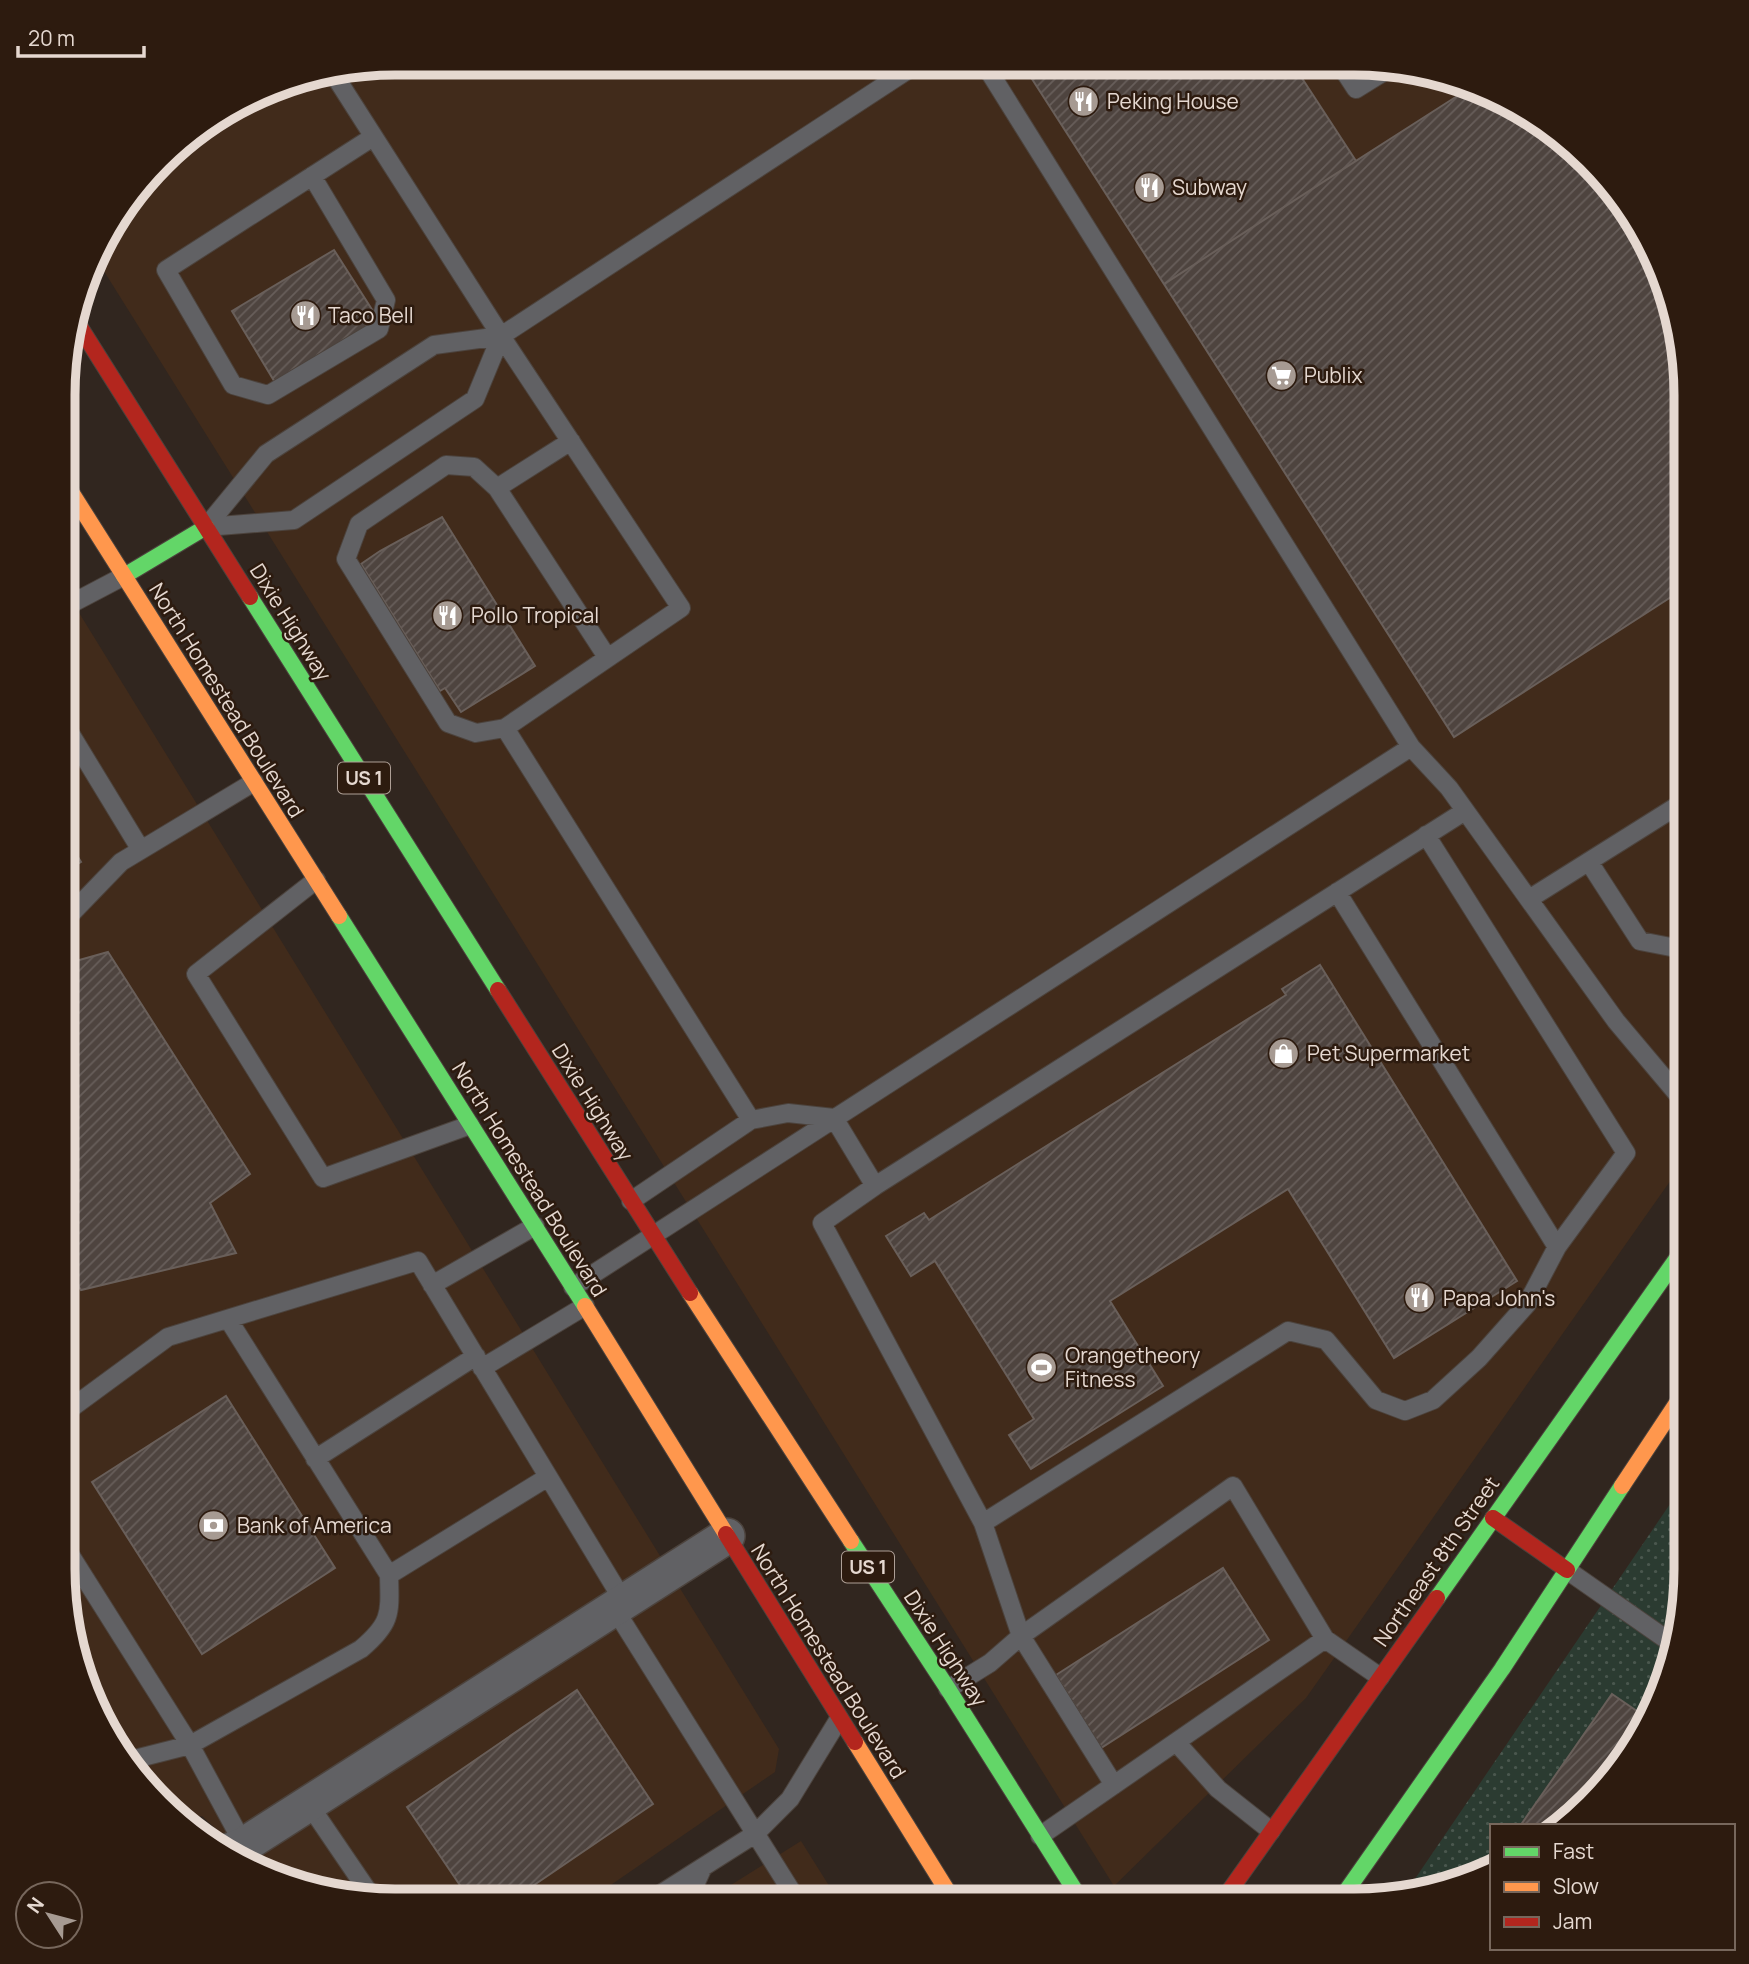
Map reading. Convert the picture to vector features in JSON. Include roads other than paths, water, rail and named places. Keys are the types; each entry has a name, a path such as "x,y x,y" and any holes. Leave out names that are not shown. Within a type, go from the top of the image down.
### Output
{"main road":[{"name":"Dixie Highway","path":"82,330 652,1236 948,1689 1074,1889"},
{"name":"North Homestead Boulevard","path":"75,498 535,1226 946,1889"},
{"path":"124,576 206,527"},
{"name":"Northeast 8th Street","path":"1231,1889 1674,1263"},
{"path":"1348,1889 1465,1723 1674,1408"},
{"path":"1493,1518 1567,1570"}],"street":[{"path":"238,1847 727,1536"}],"lane":[{"path":"206,527 266,454 434,345 501,335 901,75"},
{"path":"991,75 1411,747 1449,788 1616,1021 1674,1090"},
{"path":"1347,75 1356,89 1377,76"},
{"path":"338,80 681,608 505,728 476,733 448,723 346,559 359,524 446,465 474,467 497,488 607,657"},
{"path":"312,176 386,300 379,329 268,395 233,386 166,270 312,176 373,137"},
{"path":"206,527 294,520 475,399 501,335"},
{"path":"497,488 571,441"},
{"path":"75,602 124,576"},
{"path":"505,728 751,1120"},
{"path":"75,741 141,850"},
{"path":"573,1287 1411,747"},
{"path":"75,910 121,862 254,782"},
{"path":"1529,899 1674,808"},
{"path":"1114,1785 1021,1636 983,1522 822,1223 875,1186 1465,811"},
{"path":"983,1522 1288,1331 1326,1340 1376,1400 1405,1411 1433,1400 1479,1358 1527,1304 1557,1247 1626,1153 1426,835"},
{"path":"1589,862 1640,941 1674,948"},
{"path":"316,880 196,974 323,1178 470,1125"},
{"path":"1337,892 1557,1247"},
{"path":"631,1201 751,1120 788,1113 834,1118"},
{"path":"834,1118 875,1186"},
{"path":"432,1285 535,1226"},
{"path":"75,1405 168,1337 418,1261 548,1477 619,1605 790,1889"},
{"path":"315,1458 479,1362 584,1306"},
{"path":"137,1758 190,1745 361,1649 377,1635 390,1612 389,1575 228,1319"},
{"path":"389,1575 548,1477"},
{"path":"948,1689 990,1663 1021,1636 1233,1486 1325,1639 1380,1677"},
{"path":"75,1562 190,1745 233,1845"},
{"path":"1567,1570 1666,1639"},
{"path":"1040,1836 1325,1639"},
{"path":"668,1889 755,1834 790,1799 839,1719"},
{"path":"1176,1742 1218,1790 1272,1831"},
{"path":"308,1803 365,1887"},
{"path":"693,1889 703,1867"}],"place":[{"name":"Peking House","path":"1084,101"},
{"name":"Subway","path":"1149,187"},
{"name":"Taco Bell","path":"305,315"},
{"name":"Publix","path":"1281,375"},
{"name":"Pollo Tropical","path":"448,615"},
{"name":"Pet Supermarket","path":"1284,1053"},
{"name":"Papa John's","path":"1420,1298"},
{"name":"Orangetheory Fitness","path":"1042,1367"},
{"name":"Bank of America","path":"214,1525"}]}
